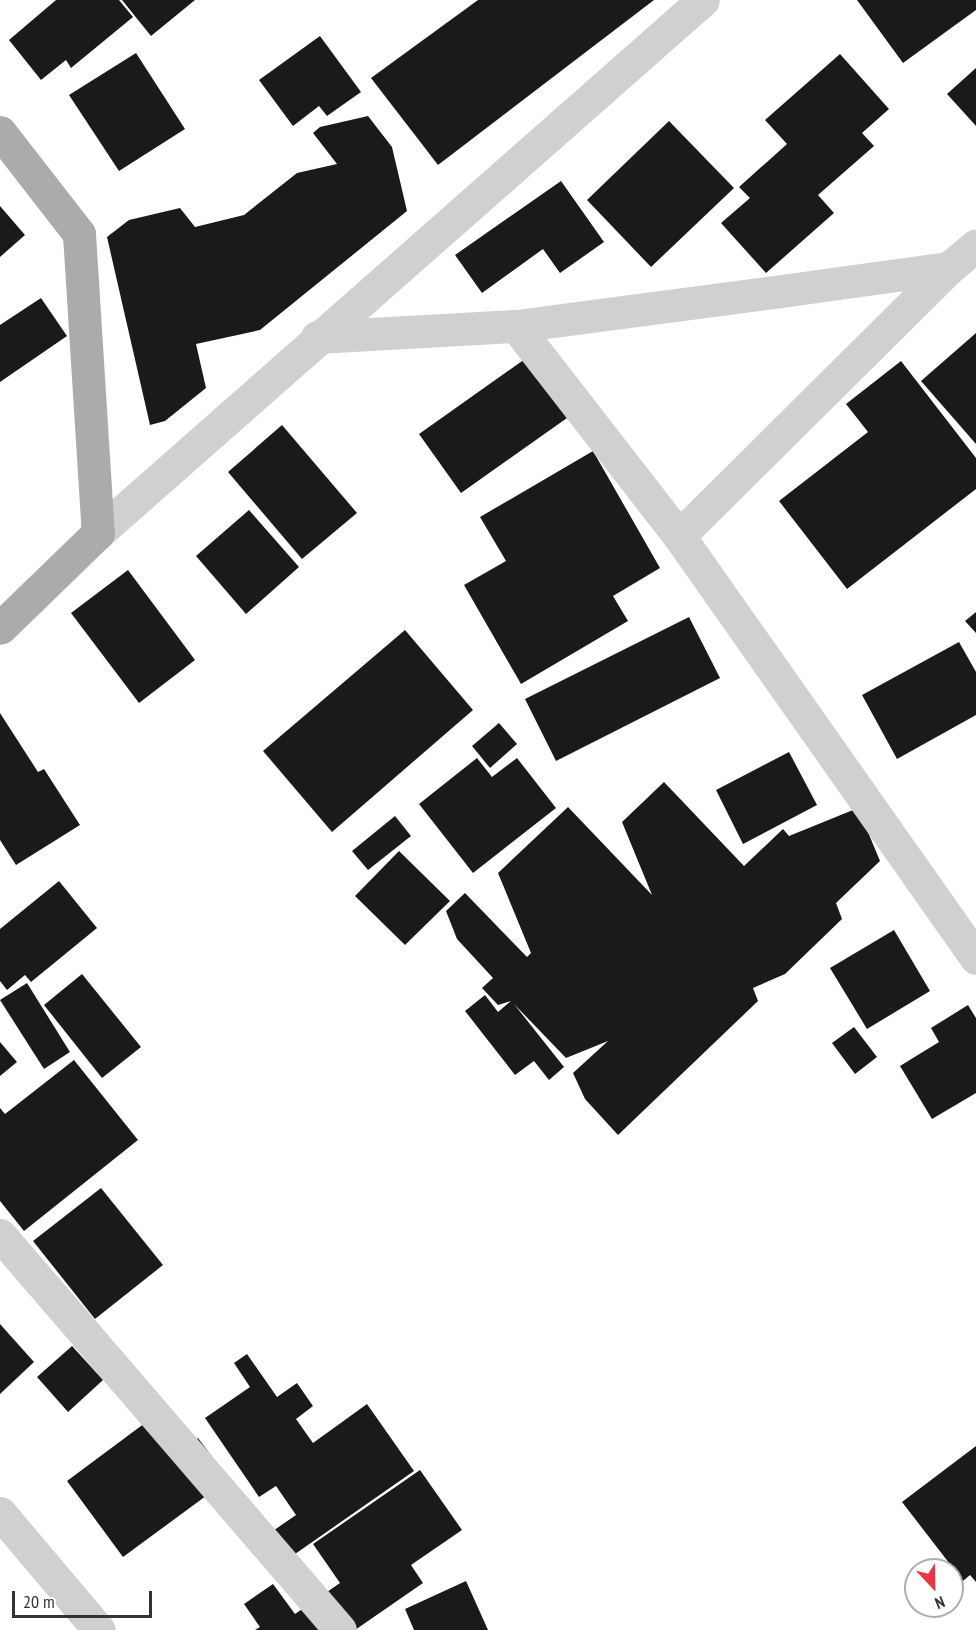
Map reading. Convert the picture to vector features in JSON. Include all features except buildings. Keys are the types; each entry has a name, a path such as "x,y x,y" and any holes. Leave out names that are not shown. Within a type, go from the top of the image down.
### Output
{"main road":[{"path":"0,132 79,234 98,533 0,628"}],"street":[{"path":"98,533 317,337 703,0"},
{"path":"679,536 949,268 976,245"},
{"path":"317,337 516,326 949,268"},
{"path":"516,326 679,536 976,958"},
{"path":"0,1235 340,1630"},
{"path":"0,1513 99,1630"}]}
